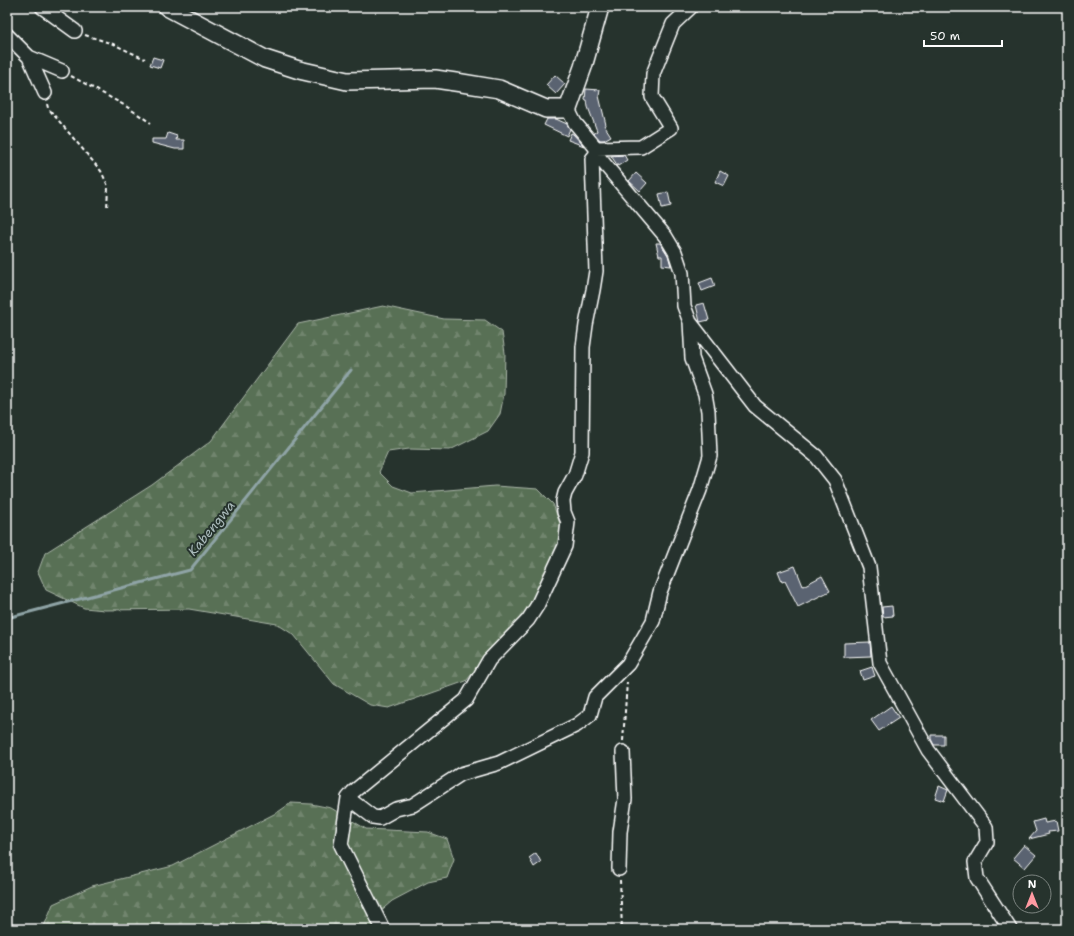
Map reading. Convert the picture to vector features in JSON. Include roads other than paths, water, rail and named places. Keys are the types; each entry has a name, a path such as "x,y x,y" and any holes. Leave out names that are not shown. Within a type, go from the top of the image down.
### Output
{"main road":[{"path":"167,7 266,58 299,70 347,81 435,79 462,83 499,90 546,109 568,109 583,68 600,7"}],"street":[{"path":"42,7 75,31"},
{"path":"596,151 641,147 671,128 652,97 653,74 674,24 691,7"},
{"path":"7,35 29,57 45,93"},
{"path":"29,57 62,71"},
{"path":"568,109 575,124 666,237 674,252 682,273 684,306 690,322 755,406 816,456 835,480 869,567 880,663 928,750 986,827 987,842 975,862 977,878 1010,929"},
{"path":"383,929 341,845 348,798 353,792 466,700 489,660 528,620 537,606 565,546 568,522 564,512 563,501 565,493 575,475 582,452 583,347 586,325 594,290 596,271 592,159 596,151"},
{"path":"348,798 373,817 380,818 396,809 413,805 461,774 499,763 577,725 590,715 595,697 628,664 653,621 660,592 700,490 710,456 708,411 705,394 692,358 690,322"},
{"path":"619,869 620,832 625,799 623,752"}],"waterway":[{"name":"Kabengwa","path":"7,618 190,570 351,370"}]}
